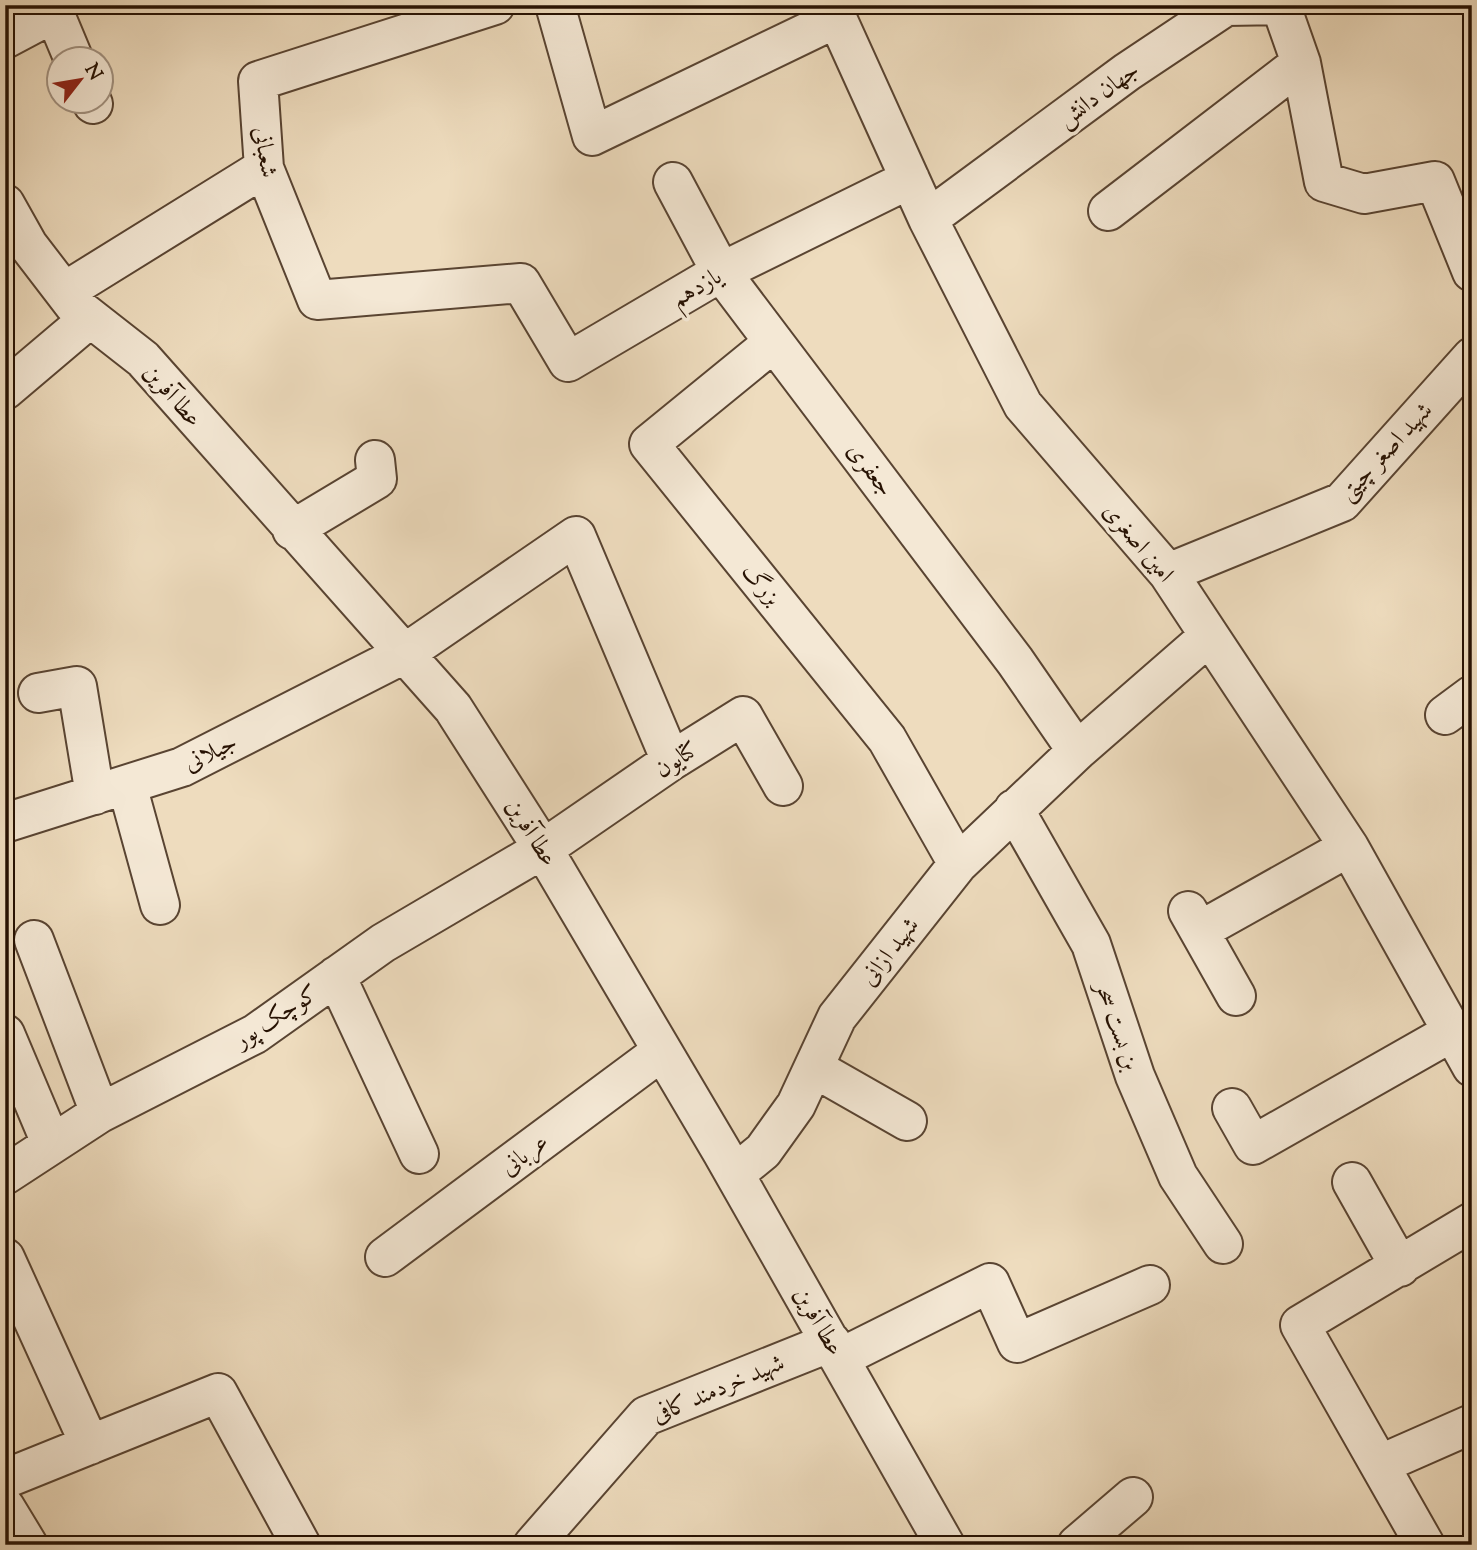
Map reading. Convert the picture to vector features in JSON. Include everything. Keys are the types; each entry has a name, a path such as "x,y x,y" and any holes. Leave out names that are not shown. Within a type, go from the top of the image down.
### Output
{"street":[{"name":"شعبانی","path":"495,5 258,81 264,167 317,300 521,283"},
{"path":"555,5 592,136 834,11"},
{"path":"1281,5 1301,63 1324,182 1364,194 1435,181 1472,272"},
{"name":"جهان دانش","path":"928,219 1127,72 1226,6 1281,5"},
{"path":"5,39 52,9 68,46"},
{"name":"امین اصغری","path":"834,11 928,219 1023,405 1168,573 1349,846 1472,1067"},
{"path":"1108,211 1301,63"},
{"path":"5,390 77,305 264,167"},
{"name":"یازدهم","path":"521,283 568,362 721,272 910,178"},
{"name":"جعفری","path":"673,182 721,272 1015,661 1077,751"},
{"name":"عطا آفرین","path":"6,209 28,245 77,305 143,359 292,530 453,708 543,849 662,1051 836,1350 945,1545"},
{"name":"بزرگ","path":"774,342 649,444 887,739 958,864"},
{"name":"شهید اصغر چیتی","path":"1168,573 1342,502 1472,357"},
{"path":"292,530 377,480 375,460"},
{"path":"404,653 576,536 671,761"},
{"name":"شهید ازانی","path":"734,1174 763,1151 796,1105 837,1017 958,864 1077,751 1209,636"},
{"name":"جیلانی","path":"5,822 182,767 404,653"},
{"path":"38,693 77,686 111,790 160,905"},
{"name":"کتایون","path":"543,849 671,761 743,716 783,786"},
{"name":"بن بست سحر","path":"1014,809 1091,944 1135,1076 1178,1176 1223,1244"},
{"path":"1237,996 1195,920 1349,846"},
{"name":"کوچک پور","path":"5,1175 100,1113 255,1034 383,943 543,849"},
{"path":"34,940 100,1113"},
{"path":"336,976 419,1154"},
{"path":"1232,1108 1253,1145 1452,1032"},
{"path":"5,1034 51,1143"},
{"name":"عربانی","path":"385,1257 662,1051"},
{"path":"814,1068 907,1121"},
{"path":"1352,1182 1400,1267"},
{"path":"1424,1545 1381,1464 1300,1325 1472,1222"},
{"path":"5,1258 90,1445"},
{"name":"شهید خردمند کافی","path":"533,1545 646,1416 836,1350 990,1283 1017,1343 1150,1286"},
{"path":"5,1479 218,1393 301,1545"},
{"path":"1381,1464 1472,1424"},
{"path":"1077,1545 1133,1497"},
{"path":"5,1507 28,1545"}]}
